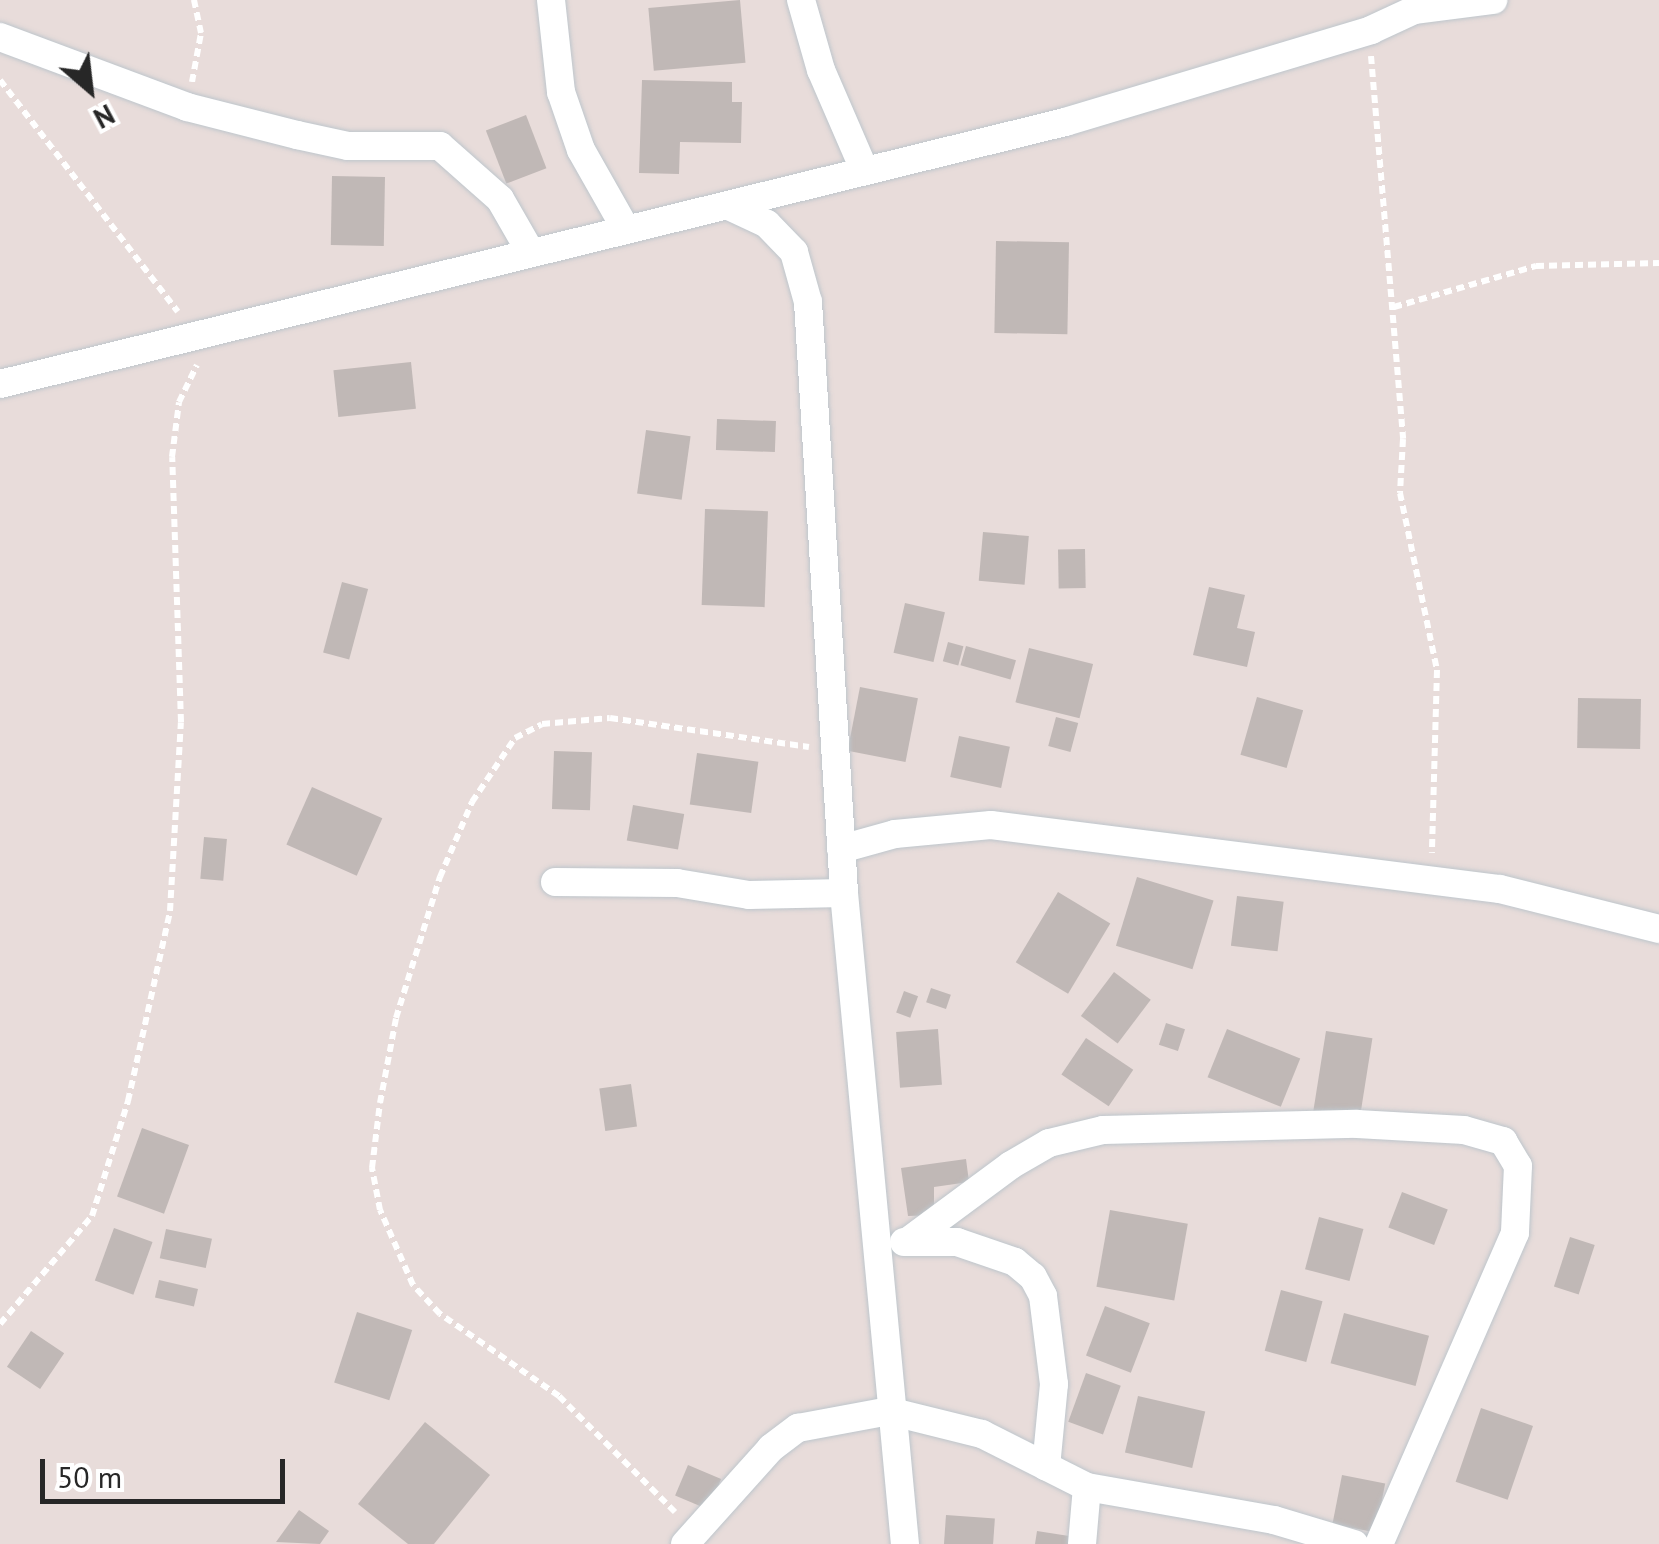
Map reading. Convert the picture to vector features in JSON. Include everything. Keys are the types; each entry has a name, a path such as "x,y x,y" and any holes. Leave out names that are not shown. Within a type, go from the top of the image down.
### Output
{"street":[{"path":"551,0 561,92 581,150 624,226"},
{"path":"801,0 821,70 863,167"},
{"path":"0,384 222,326 531,253 624,226 729,206 863,167 1065,122 1371,30 1416,5 1494,0"},
{"path":"0,37 188,108 348,146 440,146 500,199 531,253"},
{"path":"729,206 766,224 794,252 808,302 844,892 872,1246 905,1544"},
{"path":"841,849 895,834 990,824 1431,878 1659,929"},
{"path":"555,882 677,883 749,895 844,892"},
{"path":"907,1242 1011,1165 1050,1144 1103,1130 1356,1124 1464,1130 1503,1140 1518,1166 1515,1233 1379,1544"},
{"path":"872,1246 907,1242 987,1250 1033,1277 1043,1296 1054,1384 1046,1467"},
{"path":"689,1538 798,1428 889,1411 982,1434 1087,1487 1274,1520 1354,1544"},
{"path":"1082,1544 1087,1487"}],"path":[{"path":"188,108 200,33 194,0"},
{"path":"1371,30 1394,307 1400,493 1436,670 1431,878"},
{"path":"0,80 193,334"},
{"path":"1394,307 1536,266 1659,264"},
{"path":"0,1324 92,1216 170,912 181,722 172,457 179,402 222,326"},
{"path":"689,1538 559,1396 440,1314 413,1285 380,1210 372,1168 383,1086 396,1018 440,877 472,802 515,738 542,724 610,718 835,752"}],"building":[{"path":"740,0 745,63 654,71 648,8"},
{"path":"642,80 732,82 732,102 742,102 741,143 680,142 679,174 639,173"},
{"path":"526,115 546,168 506,184 486,130"},
{"path":"332,176 385,177 384,246 331,245"},
{"path":"996,241 1069,242 1067,334 994,333"},
{"path":"411,362 416,409 338,417 333,370"},
{"path":"717,419 776,421 775,452 716,450"},
{"path":"646,430 691,436 682,500 637,493"},
{"path":"705,509 768,511 765,607 702,605"},
{"path":"983,532 1029,536 1025,585 979,581"},
{"path":"1058,549 1085,549 1086,588 1059,588"},
{"path":"342,582 368,589 349,660 323,653"},
{"path":"1209,587 1245,595 1237,628 1255,632 1247,667 1193,655"},
{"path":"905,603 945,612 933,662 894,653"},
{"path":"948,642 963,646 958,665 943,661"},
{"path":"966,646 1016,660 1010,680 960,665"},
{"path":"1029,648 1093,664 1079,718 1015,702"},
{"path":"860,687 918,698 906,762 848,751"},
{"path":"1257,697 1303,710 1287,768 1240,755"},
{"path":"1578,698 1641,699 1640,749 1577,748"},
{"path":"1056,717 1078,723 1070,752 1048,746"},
{"path":"959,736 1010,747 1001,788 950,777"},
{"path":"554,751 592,752 590,810 552,809"},
{"path":"697,753 758,762 751,813 690,804"},
{"path":"312,787 382,818 357,876 286,845"},
{"path":"633,805 684,814 678,849 627,840"},
{"path":"204,837 227,839 223,881 200,879"},
{"path":"1137,877 1214,900 1192,969 1116,946"},
{"path":"1058,892 1110,923 1068,994 1016,962"},
{"path":"1237,896 1284,902 1278,951 1231,946"},
{"path":"1114,972 1151,1000 1118,1044 1081,1016"},
{"path":"931,988 951,995 946,1009 926,1002"},
{"path":"904,991 918,996 910,1018 896,1013"},
{"path":"1166,1023 1185,1029 1178,1051 1159,1045"},
{"path":"938,1029 942,1085 900,1088 896,1032"},
{"path":"1227,1029 1300,1059 1281,1107 1208,1077"},
{"path":"1326,1031 1372,1038 1359,1122 1313,1115"},
{"path":"1086,1038 1133,1070 1109,1106 1061,1074"},
{"path":"631,1084 637,1127 605,1131 599,1088"},
{"path":"142,1128 189,1145 164,1214 117,1197"},
{"path":"966,1159 969,1182 934,1187 934,1215 908,1216 901,1168"},
{"path":"1402,1192 1448,1210 1434,1245 1388,1227"},
{"path":"1110,1210 1188,1224 1174,1301 1096,1287"},
{"path":"1319,1217 1363,1229 1349,1281 1305,1269"},
{"path":"114,1228 153,1242 133,1295 95,1281"},
{"path":"166,1229 212,1239 206,1268 160,1258"},
{"path":"1570,1237 1595,1245 1579,1294 1554,1286"},
{"path":"159,1280 198,1289 194,1307 155,1298"},
{"path":"1281,1290 1323,1301 1306,1362 1265,1351"},
{"path":"1105,1306 1150,1323 1131,1373 1086,1355"},
{"path":"357,1312 412,1330 389,1400 334,1382"},
{"path":"1344,1313 1429,1336 1416,1386 1331,1363"},
{"path":"31,1331 64,1353 40,1389 7,1367"},
{"path":"1086,1373 1121,1386 1103,1435 1068,1422"},
{"path":"1138,1396 1205,1412 1192,1468 1125,1453"},
{"path":"1481,1408 1533,1426 1508,1500 1456,1482"},
{"path":"425,1422 490,1475 434,1544 408,1544 358,1504"},
{"path":"688,1465 721,1479 708,1509 675,1495"},
{"path":"1342,1475 1385,1483 1376,1532 1332,1524"},
{"path":"299,1510 329,1531 320,1544 276,1542"},
{"path":"946,1515 995,1518 993,1544 944,1544"},
{"path":"1037,1531 1069,1536 1068,1544 1035,1544"}]}
